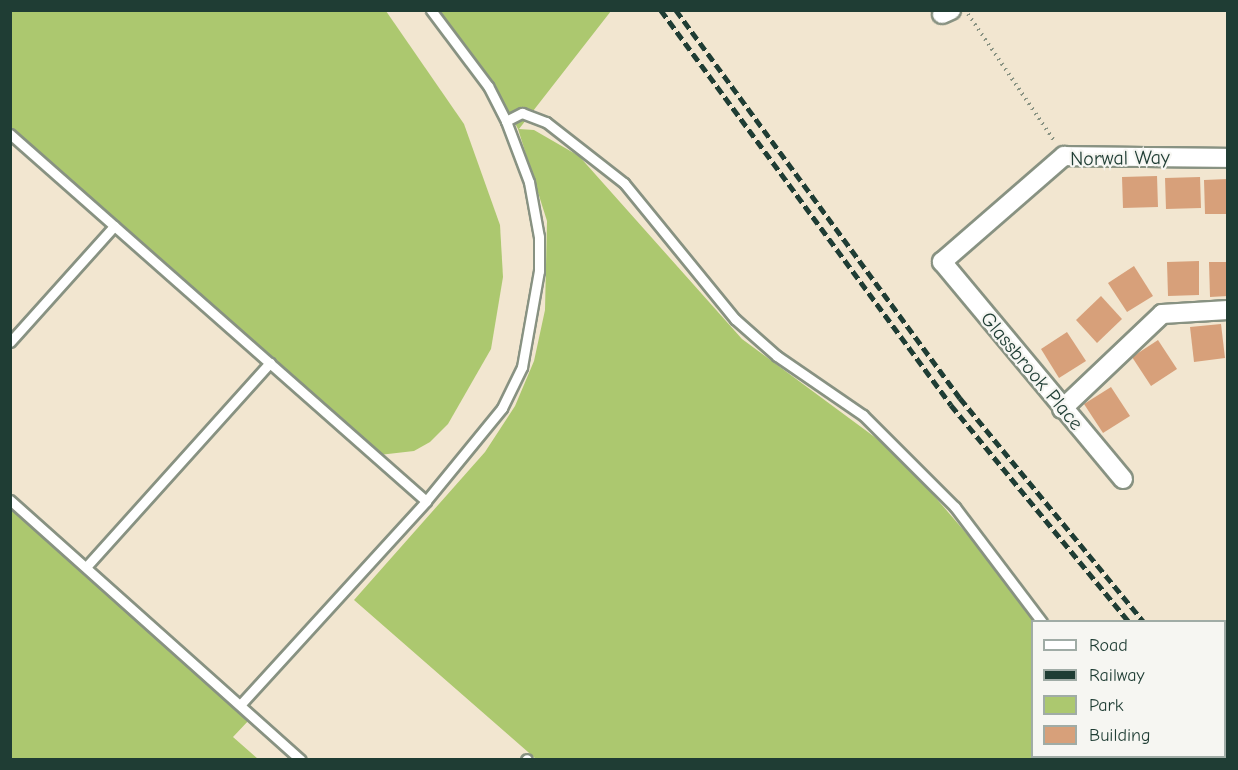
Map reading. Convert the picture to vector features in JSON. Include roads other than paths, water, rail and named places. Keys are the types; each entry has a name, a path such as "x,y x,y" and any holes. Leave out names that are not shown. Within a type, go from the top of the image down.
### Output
{"street":[{"name":"Norwal Way","path":"942,262 1064,156 1227,158"},
{"name":"Glassbrook Place","path":"942,262 1123,480"},
{"path":"1062,409 1161,314 1227,310"}],"lane":[{"path":"240,705 426,501 502,408 522,367 535,305 539,237 528,182 506,121 488,86 431,10"},
{"path":"506,121 522,113 546,122 624,183 735,319 777,356 863,415 955,507 1041,620"},
{"path":"10,134 426,501"},
{"path":"10,342 114,226"},
{"path":"86,567 270,363"},
{"path":"10,500 301,759"}],"railway":[{"path":"661,10 951,405 1127,620"},
{"path":"676,10 960,398 1142,620"}]}
